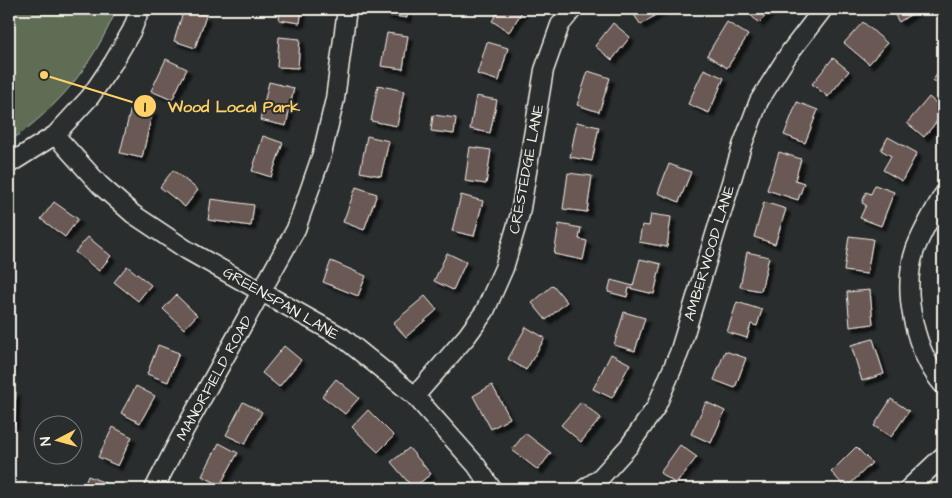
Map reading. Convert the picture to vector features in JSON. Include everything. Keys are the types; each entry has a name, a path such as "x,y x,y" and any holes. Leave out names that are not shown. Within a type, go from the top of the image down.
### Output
{"street":[{"path":"9,164 54,134 90,97 132,30 140,9"},
{"name":"MANORFIELD ROAD","path":"154,489 180,438 296,229 322,154 334,99 347,9"},
{"name":"CRESTEDGE LANE","path":"415,396 468,336 484,311 504,268 520,214 544,70 560,26 573,9"},
{"name":"AMBERWOOD LANE","path":"584,489 599,479 629,446 656,407 679,353 742,146 758,101 790,52 823,9"},
{"name":"GREENSPAN LANE","path":"54,134 100,186 133,214 187,250 342,337 415,396 476,465 492,489"},
{"path":"943,196 926,225 915,252 910,279 910,302 916,335 926,359 943,385"},
{"path":"908,489 943,456"}],"green space":[{"path":"9,9 117,9 96,49 73,83 28,128 9,142"}],"building":[{"path":"184,9 206,16 195,48 174,41"},
{"path":"280,9 302,9 300,23 279,20"},
{"path":"386,9 408,9 407,18 386,15"},
{"path":"500,9 524,9 509,32 492,21"},
{"path":"630,9 664,9 641,25"},
{"path":"744,9 772,9 759,23"},
{"path":"891,9 914,9 916,11 899,22"},
{"path":"727,22 748,35 727,68 707,55"},
{"path":"863,22 887,43 869,64 844,43"},
{"path":"613,23 630,37 612,60 595,46"},
{"path":"387,33 408,36 403,69 381,66"},
{"path":"279,37 300,39 298,68 277,67"},
{"path":"487,42 508,48 499,81 477,74"},
{"path":"833,58 849,71 828,97 812,84"},
{"path":"166,59 187,69 172,100 151,91"},
{"path":"943,66 943,88 933,80"},
{"path":"704,69 724,78 709,113 688,104"},
{"path":"588,71 610,78 599,112 577,105"},
{"path":"269,82 294,88 286,126 260,120"},
{"path":"378,85 404,91 397,126 371,121"},
{"path":"476,96 497,100 490,133 470,129"},
{"path":"929,97 943,109 943,114 924,137 907,123"},
{"path":"797,102 818,110 805,143 784,135"},
{"path":"132,104 153,110 142,158 120,153"},
{"path":"433,115 456,118 454,134 431,131"},
{"path":"577,122 599,127 592,161 570,157"},
{"path":"263,136 283,143 271,177 252,171"},
{"path":"367,136 389,141 381,176 360,172"},
{"path":"888,137 917,153 902,181 883,170 891,156 881,150"},
{"path":"470,147 491,150 486,184 465,181"},
{"path":"779,152 801,159 795,180 804,183 798,200 767,190"},
{"path":"669,164 691,172 679,202 658,193"},
{"path":"173,170 198,190 185,207 160,187"},
{"path":"568,173 592,176 587,212 563,209"},
{"path":"875,185 894,192 881,226 860,218 866,205 862,203 866,192 871,194"},
{"path":"356,187 377,194 364,230 343,222"},
{"path":"461,195 483,201 474,236 452,231"},
{"path":"211,199 254,205 251,226 208,220"},
{"path":"54,202 78,219 65,237 41,219"},
{"path":"764,202 786,209 775,244 754,237"},
{"path":"651,214 671,217 667,247 639,242 642,225 649,226"},
{"path":"559,224 581,228 579,239 587,241 583,260 554,254"},
{"path":"849,236 873,239 867,274 844,271"},
{"path":"88,237 111,256 99,271 75,252"},
{"path":"747,252 769,257 761,291 740,287"},
{"path":"447,253 466,262 453,290 434,281"},
{"path":"640,259 661,264 654,294 629,288 627,297 608,292 611,280 633,286"},
{"path":"331,261 366,276 358,296 323,282"},
{"path":"127,266 151,285 138,301 114,282"},
{"path":"553,285 567,302 546,320 532,303"},
{"path":"870,290 873,324 850,327 847,292"},
{"path":"176,295 197,315 184,329 163,309"},
{"path":"425,296 437,310 406,337 393,323"},
{"path":"737,302 762,310 757,326 751,324 747,338 727,332"},
{"path":"624,312 645,318 635,351 614,345"},
{"path":"526,327 545,338 526,370 508,359"},
{"path":"9,335 12,370 9,371"},
{"path":"873,339 884,374 862,381 851,345"},
{"path":"158,345 179,353 168,382 147,374"},
{"path":"284,346 301,360 279,387 262,373"},
{"path":"725,351 746,358 735,388 714,380"},
{"path":"611,354 630,364 612,398 593,389"},
{"path":"336,379 359,398 345,414 322,396"},
{"path":"492,385 510,418 491,429 473,396"},
{"path":"136,386 155,396 140,423 121,413"},
{"path":"9,391 16,392 14,425 9,424"},
{"path":"891,399 909,411 891,437 874,426"},
{"path":"243,402 262,412 245,444 226,435"},
{"path":"581,402 601,418 581,442 561,425"},
{"path":"706,402 725,411 711,443 691,434"},
{"path":"368,410 394,436 378,452 352,427"},
{"path":"113,427 132,437 118,466 98,457"},
{"path":"525,433 551,453 538,470 512,450"},
{"path":"219,443 238,453 220,485 202,476"},
{"path":"680,445 697,457 676,484 660,473"},
{"path":"856,447 872,463 846,488 831,472"},
{"path":"409,448 431,474 413,488 391,462"},
{"path":"88,476 108,484 106,489 83,489"}],"place":[{"name":"Wood Local Park","path":"44,75"}]}
